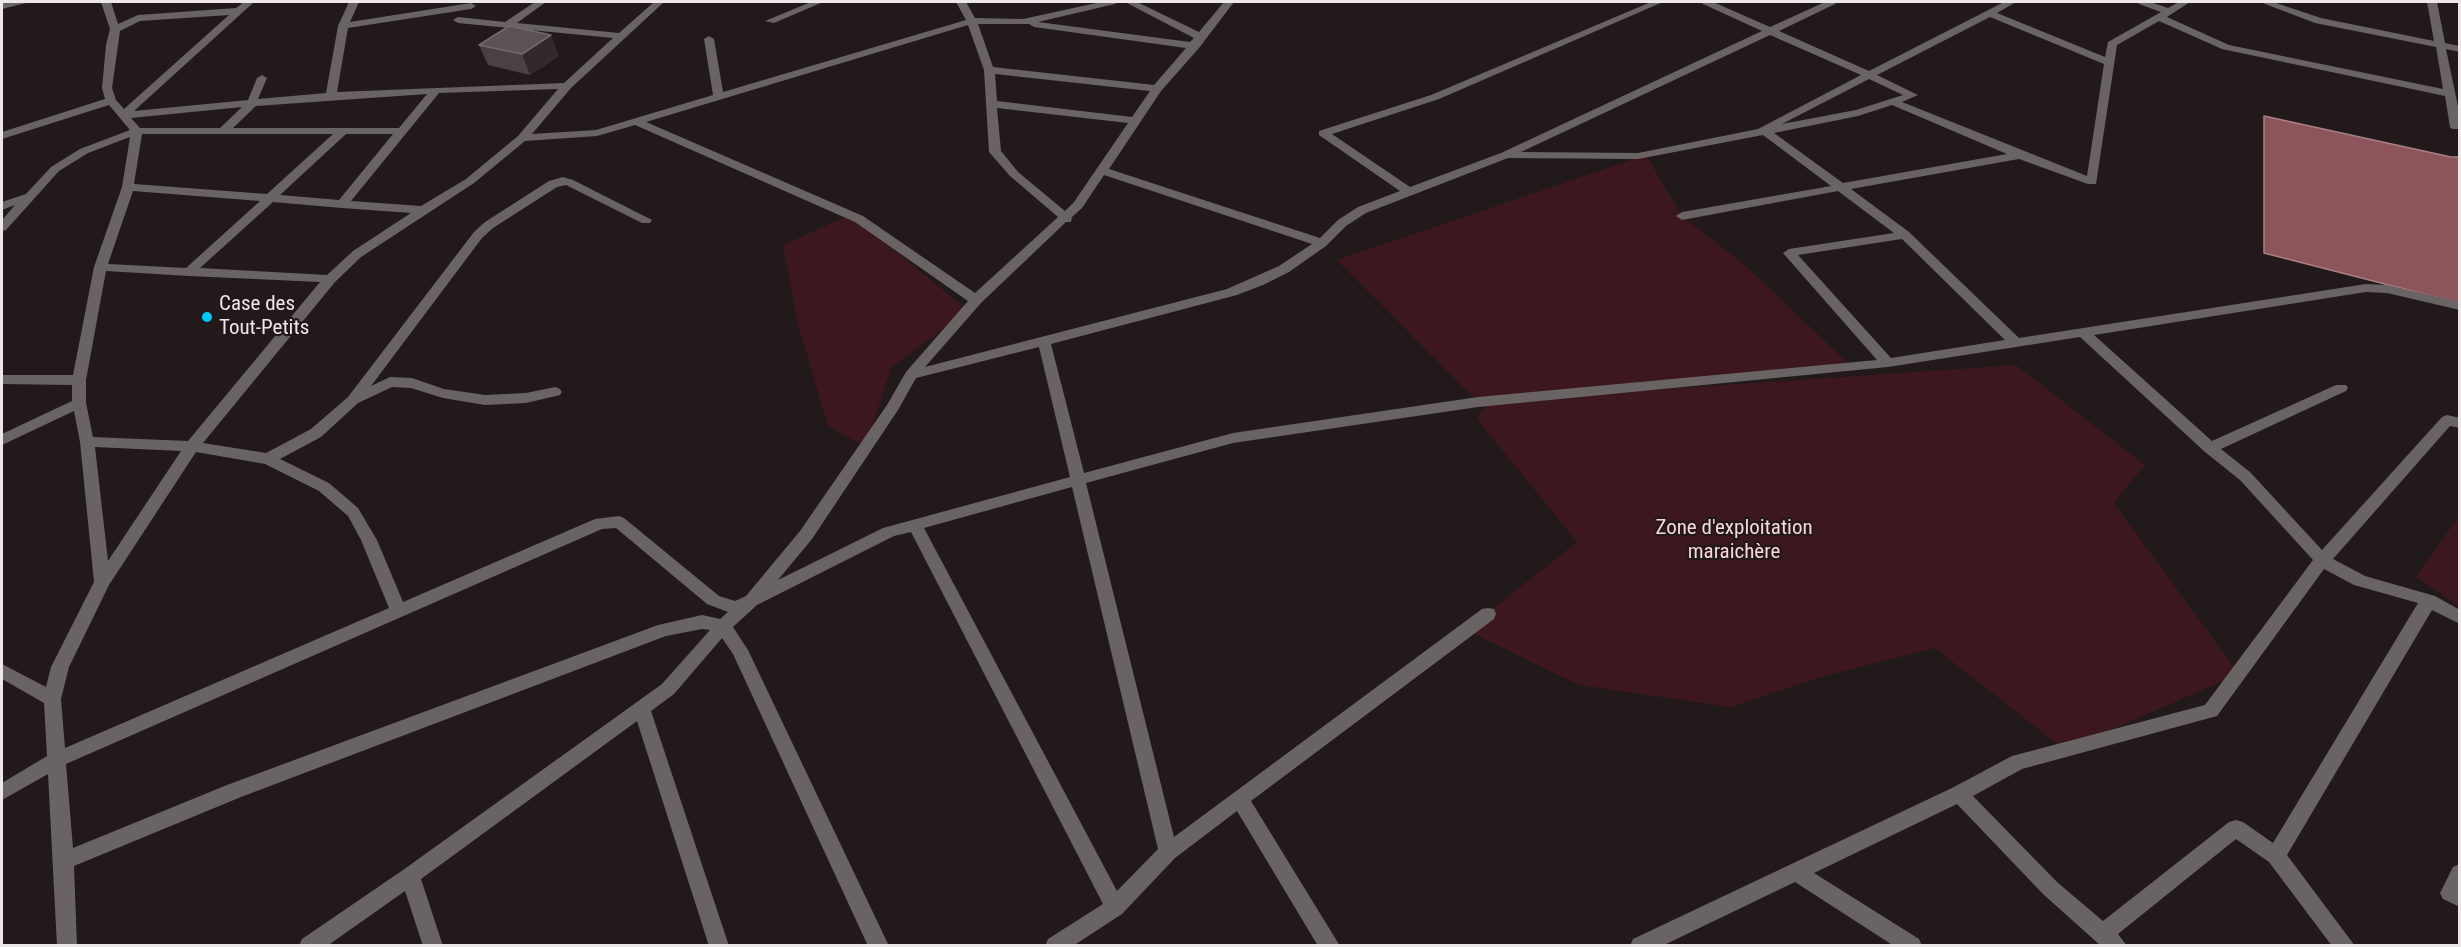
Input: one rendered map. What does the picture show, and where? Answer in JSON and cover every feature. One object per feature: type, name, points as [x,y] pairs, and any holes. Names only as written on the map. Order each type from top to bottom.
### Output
[{"type":"street","points":[[2,6],[25,2]]},
{"type":"street","points":[[106,2],[115,29],[111,45],[107,88],[111,101],[137,130]]},
{"type":"street","points":[[123,115],[249,2]]},
{"type":"street","points":[[331,96],[343,26],[354,2]]},
{"type":"street","points":[[507,25],[541,2]]},
{"type":"street","points":[[67,945],[64,861],[52,699],[60,667],[102,582],[192,446],[330,279],[357,254],[421,210],[470,181],[522,138],[567,86],[659,2]]},
{"type":"street","points":[[770,21],[818,2]]},
{"type":"street","points":[[961,2],[972,21],[989,70],[995,152],[1014,174],[1066,219]]},
{"type":"street","points":[[1023,22],[1112,2]]},
{"type":"street","points":[[1130,2],[1198,41]]},
{"type":"street","points":[[309,945],[411,876],[668,689],[723,626],[754,598],[806,535],[893,407],[911,375],[934,346],[976,300],[1066,219],[1157,89],[1229,2]]},
{"type":"street","points":[[1407,191],[1323,133],[1435,97],[1658,2]]},
{"type":"street","points":[[1505,154],[1638,156],[1858,113],[1913,95],[1706,2]]},
{"type":"street","points":[[911,375],[1232,292],[1284,268],[1322,243],[1352,216],[1407,191],[1505,154],[1832,2]]},
{"type":"street","points":[[1763,130],[2011,2]]},
{"type":"street","points":[[2142,2],[2226,47],[2450,94]]},
{"type":"street","points":[[1893,102],[2019,155],[2092,182],[2112,44],[2185,2]]},
{"type":"street","points":[[2265,2],[2319,21],[2460,49]]},
{"type":"street","points":[[2432,2],[2456,127]]},
{"type":"street","points":[[343,26],[473,4]]},
{"type":"street","points":[[473,4],[458,20],[620,36]]},
{"type":"street","points":[[115,29],[138,18],[239,10]]},
{"type":"street","points":[[1989,13],[2109,62]]},
{"type":"street","points":[[522,138],[597,133],[972,21],[1023,22],[1198,41]]},
{"type":"street","points":[[709,39],[719,97]]},
{"type":"street","points":[[989,70],[1157,89]]},
{"type":"street","points":[[223,131],[253,103],[262,78]]},
{"type":"street","points":[[123,115],[331,96],[567,86]]},
{"type":"street","points":[[342,204],[436,90]]},
{"type":"street","points":[[2,136],[111,101]]},
{"type":"street","points":[[991,104],[1136,121]]},
{"type":"street","points":[[637,122],[823,201],[859,219],[976,300]]},
{"type":"street","points":[[102,582],[79,380],[100,267],[128,188],[137,130]]},
{"type":"street","points":[[2,227],[55,169],[84,151],[137,130],[402,131]]},
{"type":"street","points":[[1763,130],[1838,188],[1905,235],[2016,344]]},
{"type":"street","points":[[189,272],[343,131]]},
{"type":"street","points":[[1682,216],[2019,155]]},
{"type":"street","points":[[1101,170],[1322,243]]},
{"type":"street","points":[[268,459],[316,433],[353,400],[478,235],[489,225],[553,184],[569,182],[646,220]]},
{"type":"street","points":[[128,188],[421,210]]},
{"type":"street","points":[[2,206],[30,196]]},
{"type":"street","points":[[1888,363],[1789,253],[1905,235]]},
{"type":"street","points":[[100,267],[330,279]]},
{"type":"street","points":[[2,792],[56,760],[600,523],[619,522],[713,600],[736,608],[889,532],[1233,438],[1466,404],[1888,363],[2366,288],[2387,289],[2460,306]]},
{"type":"street","points":[[2083,332],[2210,448],[2245,476],[2322,560],[2360,581],[2429,600],[2460,618]]},
{"type":"street","points":[[1044,341],[1168,852]]},
{"type":"street","points":[[2,379],[79,380]]},
{"type":"street","points":[[353,400],[390,382],[412,383],[443,393],[485,400],[526,398],[555,392]]},
{"type":"street","points":[[2210,448],[2341,388]]},
{"type":"street","points":[[2,440],[80,403]]},
{"type":"street","points":[[1641,945],[1959,794],[2018,762],[2211,711],[2322,560],[2447,420],[2460,423]]},
{"type":"street","points":[[87,442],[192,446],[268,459],[324,487],[353,512],[369,540],[399,611]]},
{"type":"street","points":[[915,525],[1115,907]]},
{"type":"street","points":[[2276,856],[2429,600]]},
{"type":"street","points":[[1055,945],[1115,907],[1168,852],[1488,615]]},
{"type":"street","points":[[64,861],[234,791],[664,630],[702,622],[723,626],[740,650],[879,945]]},
{"type":"street","points":[[2,671],[52,699]]},
{"type":"street","points":[[642,710],[719,945]]},
{"type":"street","points":[[1959,794],[2050,888],[2110,939],[2236,828],[2276,856],[2345,945]]},
{"type":"street","points":[[1239,798],[1330,945]]},
{"type":"street","points":[[1796,872],[1912,945]]},
{"type":"street","points":[[2460,873],[2450,893],[2460,898]]},
{"type":"street","points":[[411,876],[433,945]]},
{"type":"green space","name":"Zone d'exploitation maraichère","points":[[1646,155],[1682,216],[1745,265],[1851,366],[1521,399],[2016,365],[2145,465],[2114,503],[2239,674],[2065,750],[1935,648],[1817,678],[1730,707],[1579,685],[1466,630],[1577,542],[1477,419],[1488,402],[1478,402],[1337,260]]},
{"type":"green space","points":[[850,215],[968,310],[891,368],[866,447],[828,426],[798,324],[783,245]]},
{"type":"green space","points":[[2459,516],[2459,606],[2416,577]]},
{"type":"shaded area","points":[[2264,116],[2459,157],[2459,303],[2264,253]]},
{"type":"building","points":[[509,26],[551,35],[522,54],[479,45]]},
{"type":"place","name":"Case des Tout-Petits","points":[[207,317]]}]
